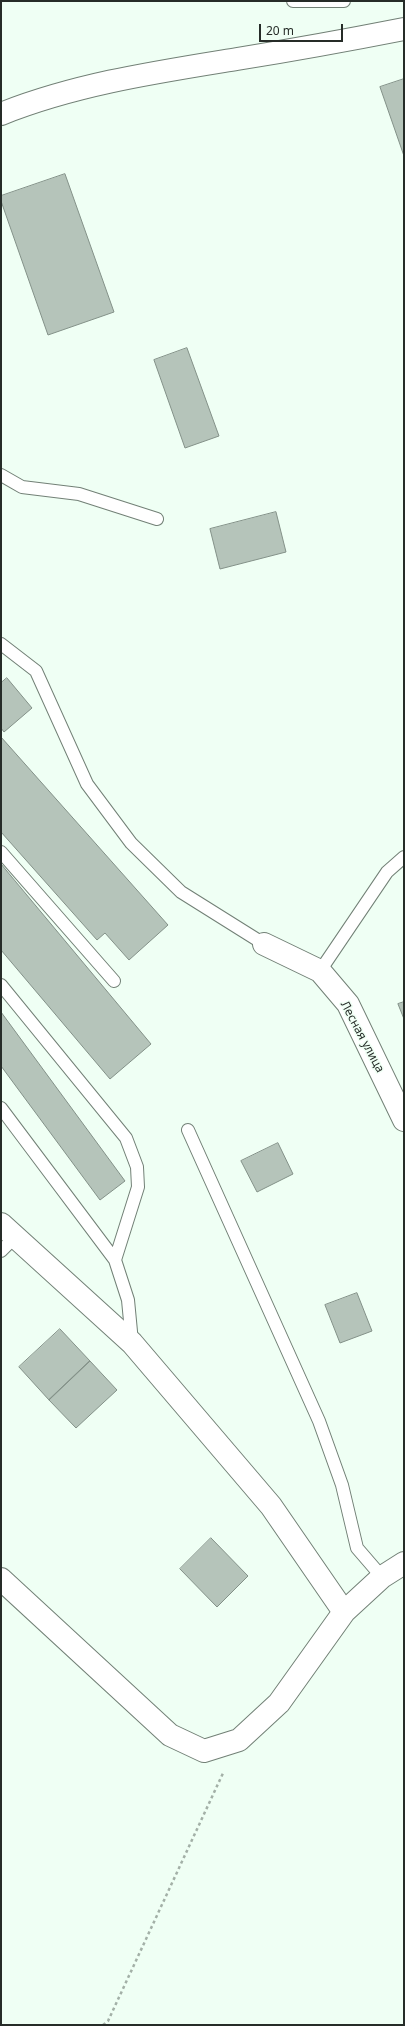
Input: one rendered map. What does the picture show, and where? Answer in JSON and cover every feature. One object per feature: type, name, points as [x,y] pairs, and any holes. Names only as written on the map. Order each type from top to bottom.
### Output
[{"type":"street","points":[[1,114],[29,103],[134,76],[315,47],[404,29]]},
{"type":"street","name":"Лесная улица","points":[[264,944],[320,971],[348,1004],[404,1120]]},
{"type":"street","points":[[6,1238],[132,1343],[271,1506],[344,1612]]},
{"type":"street","points":[[1,1579],[170,1735],[204,1751],[239,1740],[279,1703],[344,1612],[382,1577],[404,1563]]},
{"type":"lane","points":[[293,1],[344,1]]},
{"type":"lane","points":[[1,475],[22,487],[79,494],[157,519]]},
{"type":"lane","points":[[3,651],[36,671],[87,784],[131,843],[181,892],[264,944]]},
{"type":"lane","points":[[1,852],[114,981]]},
{"type":"lane","points":[[320,971],[387,872],[404,857]]},
{"type":"lane","points":[[1,985],[126,1138],[137,1166],[138,1187],[115,1260]]},
{"type":"lane","points":[[1,1108],[115,1260],[128,1300],[132,1343]]},
{"type":"lane","points":[[188,1130],[319,1420],[342,1485],[357,1548],[382,1577]]},
{"type":"path","points":[[103,2025],[108,2021],[239,1740]]},
{"type":"building","points":[[404,79],[404,156],[380,87]]},
{"type":"building","points":[[65,174],[114,312],[48,335],[1,201],[1,196]]},
{"type":"building","points":[[187,348],[219,436],[185,448],[154,360]]},
{"type":"building","points":[[276,512],[286,552],[220,569],[210,529]]},
{"type":"building","points":[[7,678],[32,708],[4,732],[1,728],[1,683]]},
{"type":"building","points":[[1,737],[168,925],[129,960],[105,933],[97,940],[1,832]]},
{"type":"building","points":[[1,864],[151,1044],[110,1079],[1,950]]},
{"type":"building","points":[[404,1002],[404,1019],[398,1004]]},
{"type":"building","points":[[1,1012],[125,1181],[100,1200],[1,1066]]},
{"type":"building","points":[[278,1143],[293,1174],[257,1192],[241,1161]]},
{"type":"building","points":[[357,1293],[372,1331],[340,1343],[325,1305]]},
{"type":"building","points":[[60,1329],[90,1361],[49,1400],[19,1367]]},
{"type":"building","points":[[90,1361],[117,1390],[76,1428],[49,1400]]},
{"type":"building","points":[[211,1538],[248,1576],[217,1607],[180,1569]]}]
